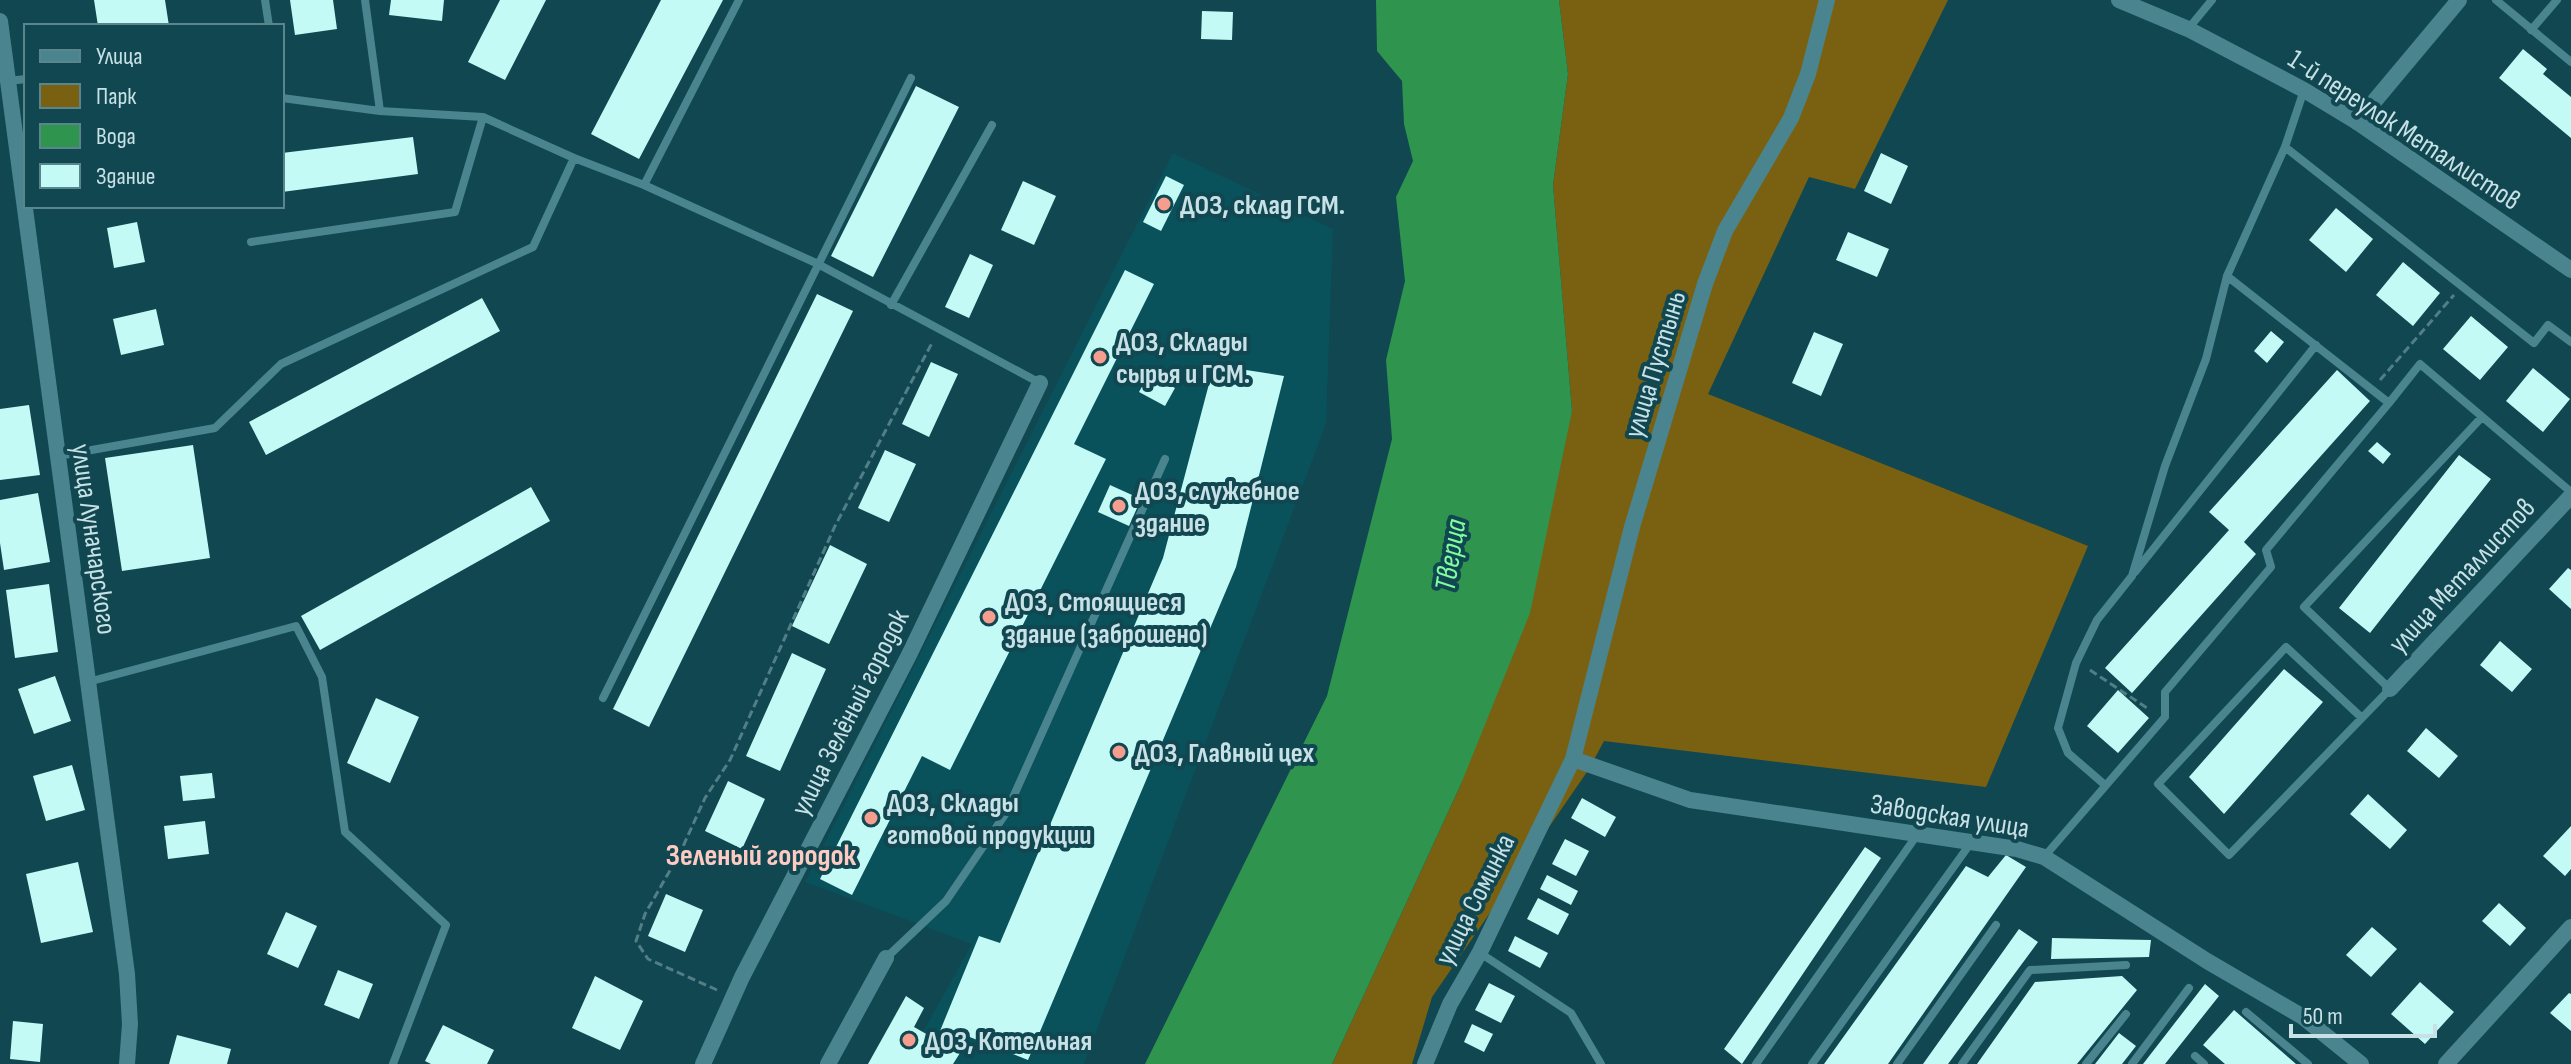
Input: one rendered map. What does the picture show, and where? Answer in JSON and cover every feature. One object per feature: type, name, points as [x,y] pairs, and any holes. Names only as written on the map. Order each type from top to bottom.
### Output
[{"type":"street","name":"улица Пустынь","points":[[1573,759],[1632,527],[1705,284],[1725,231],[1791,118],[1808,74],[1827,0]]},
{"type":"street","name":"1-й переулок Металлистов","points":[[2119,0],[2188,29],[2304,90],[2357,122],[2571,270]]},
{"type":"street","points":[[2357,122],[2459,0]]},
{"type":"street","name":"улица Луначарского","points":[[0,21],[24,201]]},
{"type":"street","name":"улица Луначарского","points":[[25,208],[127,974],[130,1016],[127,1064]]},
{"type":"street","name":"улица Зелёный городок","points":[[703,1064],[731,1001],[909,655],[1040,383]]},
{"type":"street","name":"улица Металлистов","points":[[2390,689],[2571,494]]},
{"type":"street","name":"Заводская улица","points":[[1573,759],[1690,800],[2017,849],[2044,857],[2207,961],[2303,1017],[2361,1064]]},
{"type":"street","name":"улица Соминка","points":[[1425,1064],[1450,1004],[1480,952],[1573,759]]},
{"type":"street","points":[[2446,1064],[2571,927]]},
{"type":"street","points":[[828,1064],[886,958]]},
{"type":"lane","points":[[265,0],[269,24]]},
{"type":"lane","points":[[365,0],[380,111]]},
{"type":"lane","points":[[644,185],[739,0]]},
{"type":"lane","points":[[2188,29],[2212,0]]},
{"type":"lane","points":[[2496,0],[2571,62]]},
{"type":"lane","points":[[2531,30],[2557,0]]},
{"type":"lane","points":[[603,698],[816,263],[911,78]]},
{"type":"lane","points":[[8,81],[24,79]]},
{"type":"lane","points":[[2132,576],[2165,466],[2206,359],[2227,276],[2285,147],[2304,90]]},
{"type":"lane","points":[[284,98],[380,111],[483,117],[816,263],[1040,383]]},
{"type":"lane","points":[[251,242],[455,212],[483,117]]},
{"type":"lane","points":[[891,305],[992,125]]},
{"type":"lane","points":[[2285,147],[2534,343],[2548,325],[2571,342]]},
{"type":"lane","points":[[58,456],[215,428],[281,364],[533,247],[574,158]]},
{"type":"lane","points":[[2227,276],[2389,403]]},
{"type":"lane","points":[[2105,785],[2068,753],[2058,728],[2076,663],[2097,620],[2316,345]]},
{"type":"lane","points":[[2044,857],[2165,717],[2165,692],[2271,567],[2266,550],[2420,364],[2571,494]]},
{"type":"lane","points":[[2362,718],[2286,647],[2158,784],[2229,855],[2362,718],[2390,689],[2304,607],[2482,417]]},
{"type":"lane","points":[[886,958],[946,901],[1006,813],[1165,459]]},
{"type":"lane","points":[[88,682],[296,626],[322,677],[345,832],[446,925],[393,1064]]},
{"type":"lane","points":[[1756,1064],[1917,835]]},
{"type":"lane","points":[[1812,1064],[1971,843]]},
{"type":"lane","points":[[1897,1064],[1996,925]]},
{"type":"lane","points":[[1480,952],[1571,1013],[1601,1064]]},
{"type":"lane","points":[[1962,1064],[2030,970],[2126,965]]},
{"type":"lane","points":[[2132,1064],[2189,988]]},
{"type":"lane","points":[[2246,1012],[2308,1064]]},
{"type":"lane","points":[[2086,1064],[2126,1014]]},
{"type":"lane","points":[[2195,1056],[2204,1064]]},
{"type":"path","points":[[2372,389],[2462,286]]},
{"type":"path","points":[[731,1001],[722,992],[648,959],[636,941],[645,914],[680,853],[705,798],[730,760],[835,526],[938,330]]},
{"type":"path","points":[[2076,663],[2111,682],[2148,710],[2165,717]]},
{"type":"shaded area","points":[[1173,153],[1333,229],[1326,424],[1084,1064],[905,1064],[972,944],[805,882]]},
{"type":"green space","points":[[1559,0],[1948,0],[1855,189],[1809,177],[1708,394],[2088,546],[1986,787],[1604,741],[1589,769],[1432,997],[1412,1064],[1332,1064],[1461,784],[1572,411],[1553,185],[1568,74]]},
{"type":"water","name":"Тверца","points":[[1376,0],[1559,0],[1568,74],[1553,185],[1572,411],[1530,613],[1461,784],[1332,1064],[1145,1064],[1327,696],[1392,439],[1386,360],[1405,281],[1396,197],[1413,161],[1404,124],[1402,81],[1377,51]]},
{"type":"building","points":[[94,0],[165,0],[169,24],[98,24]]},
{"type":"building","points":[[290,0],[333,0],[337,29],[295,35]]},
{"type":"building","points":[[391,0],[444,0],[442,21],[389,15]]},
{"type":"building","points":[[500,0],[546,0],[505,80],[468,62]]},
{"type":"building","points":[[661,0],[723,0],[639,159],[591,134]]},
{"type":"building","points":[[1202,11],[1233,12],[1232,40],[1201,39]]},
{"type":"building","points":[[2523,49],[2547,69],[2543,74],[2571,97],[2571,138],[2499,78]]},
{"type":"building","points":[[916,86],[959,107],[873,277],[831,256]]},
{"type":"building","points":[[413,137],[418,174],[284,192],[284,153]]},
{"type":"building","points":[[1881,153],[1908,166],[1891,204],[1864,191]]},
{"type":"building","name":"ДОЗ, склад ГСМ.","points":[[1166,176],[1184,185],[1161,231],[1143,222]]},
{"type":"building","points":[[1023,181],[1056,196],[1034,245],[1001,230]]},
{"type":"building","points":[[2336,208],[2373,239],[2346,272],[2309,240]]},
{"type":"building","points":[[137,222],[145,262],[114,268],[107,228]]},
{"type":"building","points":[[1848,232],[1889,249],[1877,277],[1836,260]]},
{"type":"building","points":[[970,254],[993,265],[969,318],[945,307]]},
{"type":"building","points":[[2403,262],[2440,293],[2413,326],[2376,295]]},
{"type":"building","points":[[1125,270],[1154,284],[1074,444],[1106,459],[950,770],[922,756],[852,895],[820,879]]},
{"type":"building","points":[[817,294],[853,311],[649,727],[613,709]]},
{"type":"building","points":[[482,298],[500,331],[266,455],[249,422]]},
{"type":"building","points":[[156,309],[164,345],[121,355],[113,319]]},
{"type":"building","points":[[2471,316],[2508,347],[2480,380],[2443,349]]},
{"type":"building","points":[[2271,331],[2284,342],[2267,363],[2254,351]]},
{"type":"building","points":[[1814,332],[1843,344],[1821,396],[1792,383]]},
{"type":"building","points":[[931,362],[958,374],[929,437],[902,424]]},
{"type":"building","name":"ДОЗ, Главный цех","points":[[1214,365],[1284,376],[1236,567],[1028,1060],[957,1032],[940,1031],[979,936],[1000,943],[1163,558]]},
{"type":"building","points":[[2533,368],[2570,399],[2543,432],[2506,401]]},
{"type":"building","points":[[2337,370],[2370,401],[2244,542],[2256,554],[2132,693],[2105,668],[2229,530],[2209,512]]},
{"type":"building","points":[[1149,374],[1175,388],[1165,406],[1139,392]]},
{"type":"building","points":[[29,405],[40,475],[0,480],[0,409]]},
{"type":"building","points":[[2377,442],[2391,454],[2383,464],[2368,451]]},
{"type":"building","points":[[193,445],[210,558],[122,571],[105,458]]},
{"type":"building","points":[[885,450],[916,464],[889,522],[858,508]]},
{"type":"building","points":[[2459,455],[2491,479],[2370,633],[2339,608]]},
{"type":"building","name":"ДОЗ, служебное здание","points":[[1110,485],[1141,499],[1129,526],[1098,512]]},
{"type":"building","points":[[531,487],[550,521],[320,650],[301,616]]},
{"type":"building","points":[[38,493],[50,562],[4,570],[0,543],[0,500]]},
{"type":"building","points":[[830,545],[867,564],[829,644],[792,626]]},
{"type":"building","points":[[2568,568],[2571,570],[2571,609],[2549,589]]},
{"type":"building","points":[[49,584],[58,652],[15,658],[6,590]]},
{"type":"building","points":[[2500,641],[2532,669],[2512,692],[2480,665]]},
{"type":"building","points":[[792,653],[826,669],[780,771],[746,756]]},
{"type":"building","points":[[2284,669],[2323,702],[2224,814],[2189,777]]},
{"type":"building","points":[[55,676],[71,721],[34,734],[18,689]]},
{"type":"building","points":[[2118,690],[2149,718],[2118,753],[2087,726]]},
{"type":"building","points":[[376,698],[419,717],[390,783],[347,763]]},
{"type":"building","points":[[2426,728],[2458,756],[2439,778],[2407,751]]},
{"type":"building","points":[[72,765],[85,810],[46,821],[33,776]]},
{"type":"building","points":[[212,773],[215,798],[183,801],[180,776]]},
{"type":"building","points":[[728,781],[765,799],[742,849],[705,831]]},
{"type":"building","points":[[2368,794],[2407,830],[2390,849],[2350,814]]},
{"type":"building","points":[[1582,798],[1616,817],[1605,837],[1571,818]]},
{"type":"building","points":[[205,821],[209,854],[168,859],[164,826]]},
{"type":"building","points":[[2571,826],[2571,869],[2565,876],[2543,856]]},
{"type":"building","points":[[1565,839],[1589,851],[1576,876],[1552,864]]},
{"type":"building","points":[[1865,847],[1881,858],[1742,1064],[1724,1049]]},
{"type":"building","points":[[2006,855],[2026,867],[1888,1064],[1824,1064],[1966,866],[1988,877]]},
{"type":"building","points":[[78,862],[93,932],[41,943],[26,874]]},
{"type":"building","points":[[1547,875],[1578,891],[1571,905],[1540,889]]},
{"type":"building","points":[[666,894],[703,910],[685,952],[648,936]]},
{"type":"building","points":[[1538,898],[1569,914],[1558,935],[1527,919]]},
{"type":"building","points":[[2499,903],[2526,928],[2510,946],[2482,921]]},
{"type":"building","points":[[286,912],[317,926],[298,968],[267,954]]},
{"type":"building","points":[[2372,927],[2397,949],[2371,977],[2346,955]]},
{"type":"building","points":[[2019,929],[2038,942],[1948,1064],[1923,1064]]},
{"type":"building","points":[[1515,936],[1548,953],[1540,968],[1508,951]]},
{"type":"building","points":[[2052,938],[2151,940],[2149,957],[2051,959]]},
{"type":"building","points":[[338,970],[373,984],[359,1019],[324,1005]]},
{"type":"building","points":[[595,976],[643,1001],[620,1050],[572,1028]]},
{"type":"building","points":[[2122,976],[2137,990],[2077,1064],[1977,1064],[2035,982]]},
{"type":"building","points":[[2420,982],[2454,1012],[2425,1044],[2391,1014]]},
{"type":"building","points":[[1489,983],[1515,996],[1501,1023],[1475,1010]]},
{"type":"building","points":[[2205,984],[2219,996],[2165,1064],[2143,1064]]},
{"type":"building","points":[[2571,994],[2571,1031],[2550,1013]]},
{"type":"building","name":"ДОЗ, Котельная","points":[[906,996],[924,1008],[914,1027],[960,1053],[953,1064],[868,1064]]},
{"type":"building","points":[[2234,1010],[2296,1064],[2225,1064],[2203,1045]]},
{"type":"building","points":[[13,1021],[43,1024],[40,1062],[10,1059]]},
{"type":"building","points":[[1472,1024],[1493,1034],[1484,1052],[1464,1042]]},
{"type":"building","points":[[443,1025],[494,1050],[487,1064],[431,1064],[425,1061]]},
{"type":"building","points":[[2119,1033],[2136,1046],[2122,1064],[2095,1064]]},
{"type":"building","points":[[177,1035],[231,1049],[227,1064],[169,1064]]},
{"type":"place","name":"ДОЗ, склад ГСМ.","points":[[1164,204]]},
{"type":"place","name":"ДОЗ, Склады сырья и ГСМ.","points":[[1100,357]]},
{"type":"place","name":"ДОЗ, служебное здание","points":[[1119,506]]},
{"type":"place","name":"ДОЗ, Стоящиеся здание (заброшено)","points":[[989,617]]},
{"type":"place","name":"ДОЗ, Главный цех","points":[[1119,752]]},
{"type":"place","name":"ДОЗ, Склады готовой продукции","points":[[871,818]]},
{"type":"place","name":"ДОЗ, Котельная","points":[[909,1040]]},
{"type":"district","name":"Зеленый городок","points":[[761,855]]}]
